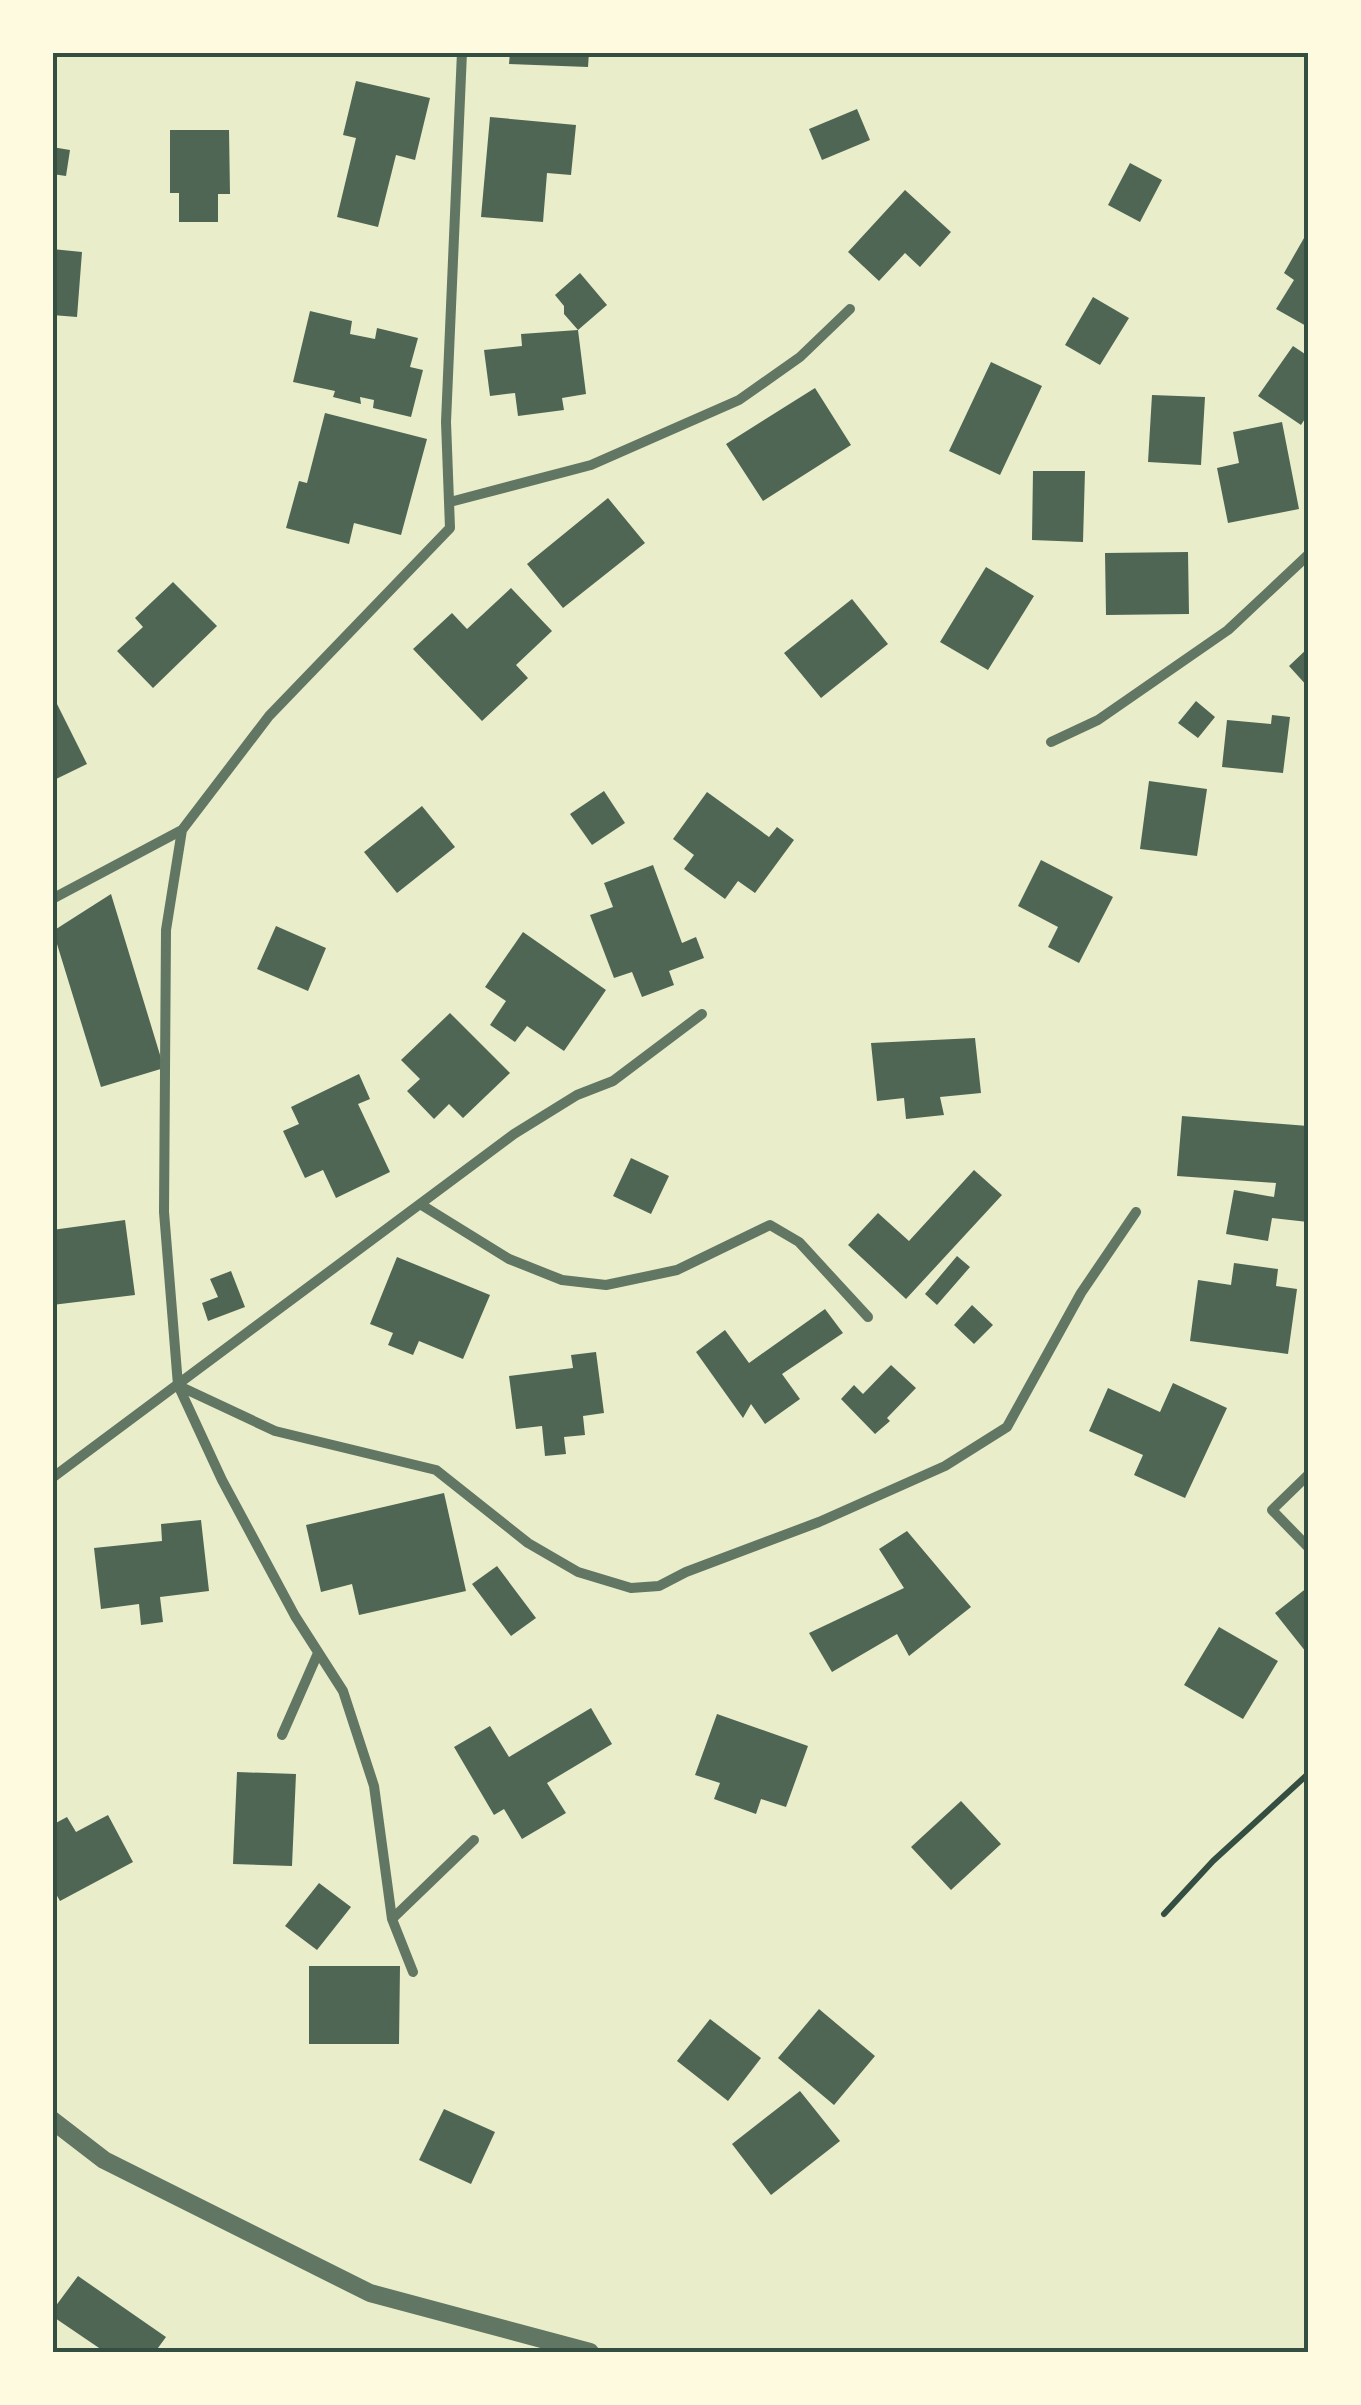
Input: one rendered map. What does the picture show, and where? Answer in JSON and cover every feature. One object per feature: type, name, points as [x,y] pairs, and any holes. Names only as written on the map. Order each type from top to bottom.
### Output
[{"type":"street","points":[[52,899],[182,830],[269,716],[450,528],[446,422],[462,52]]},
{"type":"street","points":[[450,502],[591,465],[738,400],[800,357],[850,309]]},
{"type":"street","points":[[1050,742],[1098,720],[1228,630],[1308,555]]},
{"type":"street","points":[[182,830],[166,930],[164,1212],[178,1385],[222,1480],[295,1616],[343,1691],[374,1786],[392,1919],[413,1972]]},
{"type":"street","points":[[52,1478],[514,1134],[577,1095],[613,1081],[702,1014]]},
{"type":"street","points":[[420,1204],[509,1259],[562,1280],[606,1285],[678,1270],[770,1225],[798,1242],[868,1316]]},
{"type":"street","points":[[178,1385],[275,1431],[436,1470],[528,1543],[578,1572],[631,1588],[659,1586],[945,1466],[1007,1427],[1081,1293],[1136,1212]]},
{"type":"street","points":[[1308,1475],[1272,1510],[1308,1547]]},
{"type":"street","points":[[282,1735],[318,1653]]},
{"type":"street","points":[[392,1919],[474,1840]]},
{"type":"street","points":[[52,2120],[104,2160],[370,2293],[590,2352]]},
{"type":"path","points":[[1164,1914],[1213,1861],[1308,1774]]},
{"type":"building","points":[[510,52],[589,52],[588,67],[509,64]]},
{"type":"building","points":[[356,81],[430,98],[415,160],[396,155],[378,227],[337,217],[356,138],[343,135]]},
{"type":"building","points":[[857,109],[870,140],[822,160],[809,129]]},
{"type":"building","points":[[490,117],[576,125],[571,175],[547,173],[543,222],[481,217]]},
{"type":"building","points":[[170,130],[229,130],[230,194],[218,194],[218,222],[179,222],[179,193],[170,193]]},
{"type":"building","points":[[52,147],[70,150],[66,176],[52,174]]},
{"type":"building","points":[[1130,163],[1162,180],[1140,222],[1108,205]]},
{"type":"building","points":[[905,190],[951,232],[920,267],[905,253],[879,281],[848,252]]},
{"type":"building","points":[[1304,238],[1308,241],[1308,327],[1276,309],[1294,280],[1284,273]]},
{"type":"building","points":[[52,249],[82,252],[77,317],[52,315]]},
{"type":"building","points":[[580,273],[607,305],[578,330],[555,295]]},
{"type":"building","points":[[1093,297],[1129,318],[1100,365],[1065,345]]},
{"type":"building","points":[[310,311],[352,321],[350,334],[375,339],[377,328],[418,338],[410,367],[423,370],[411,417],[373,408],[374,400],[360,397],[361,404],[333,397],[335,391],[293,382]]},
{"type":"building","points":[[578,330],[586,394],[562,398],[564,410],[518,416],[515,393],[490,396],[484,350],[522,346],[521,334]]},
{"type":"building","points":[[1293,346],[1308,356],[1308,414],[1301,425],[1258,396]]},
{"type":"building","points":[[991,362],[1042,386],[1000,475],[949,451]]},
{"type":"building","points":[[815,388],[851,445],[763,501],[726,444]]},
{"type":"building","points":[[1152,395],[1205,397],[1201,465],[1148,462]]},
{"type":"building","points":[[325,413],[427,439],[401,535],[354,523],[349,544],[286,528],[299,481],[307,483]]},
{"type":"building","points":[[1282,422],[1299,509],[1228,523],[1217,468],[1239,463],[1233,432]]},
{"type":"building","points":[[1033,471],[1085,471],[1083,542],[1032,540]]},
{"type":"building","points":[[608,498],[645,543],[563,608],[527,564]]},
{"type":"building","points":[[1188,552],[1189,614],[1106,615],[1105,553]]},
{"type":"building","points":[[986,567],[1034,596],[988,670],[940,642]]},
{"type":"building","points":[[173,582],[217,626],[153,688],[117,651],[143,627],[135,618]]},
{"type":"building","points":[[511,588],[552,631],[516,665],[528,678],[482,721],[413,649],[452,613],[467,629]]},
{"type":"building","points":[[852,599],[888,644],[821,698],[784,653]]},
{"type":"building","points":[[1308,648],[1308,687],[1289,666]]},
{"type":"building","points":[[1196,701],[1215,717],[1198,738],[1178,723]]},
{"type":"building","points":[[57,704],[87,764],[52,781],[52,706]]},
{"type":"building","points":[[1272,715],[1290,717],[1283,773],[1222,767],[1227,720],[1271,724]]},
{"type":"building","points":[[1149,781],[1207,789],[1197,856],[1140,849]]},
{"type":"building","points":[[604,791],[625,823],[592,845],[570,814]]},
{"type":"building","points":[[707,792],[769,837],[777,827],[794,840],[755,893],[738,881],[725,899],[684,869],[694,855],[673,839]]},
{"type":"building","points":[[422,806],[455,847],[397,893],[364,852]]},
{"type":"building","points":[[1041,860],[1113,897],[1079,963],[1048,947],[1058,927],[1018,906]]},
{"type":"building","points":[[653,865],[682,943],[696,937],[704,958],[669,971],[674,985],[642,997],[632,972],[614,978],[590,915],[613,907],[604,883]]},
{"type":"building","points":[[111,894],[164,1068],[101,1087],[53,931]]},
{"type":"building","points":[[276,926],[326,948],[308,991],[257,969]]},
{"type":"building","points":[[523,932],[606,990],[564,1051],[527,1026],[515,1042],[490,1025],[506,1001],[485,987]]},
{"type":"building","points":[[450,1013],[510,1073],[463,1118],[449,1104],[434,1119],[407,1091],[420,1079],[401,1060]]},
{"type":"building","points":[[975,1038],[981,1093],[940,1097],[944,1115],[906,1119],[904,1098],[877,1101],[871,1043]]},
{"type":"building","points":[[359,1074],[370,1099],[358,1104],[390,1172],[336,1198],[323,1170],[305,1178],[283,1131],[299,1124],[291,1107]]},
{"type":"building","points":[[1182,1116],[1308,1126],[1308,1222],[1272,1218],[1268,1241],[1226,1234],[1234,1190],[1274,1197],[1276,1183],[1177,1176]]},
{"type":"building","points":[[631,1158],[669,1176],[651,1214],[613,1196]]},
{"type":"building","points":[[974,1170],[1002,1195],[906,1299],[848,1245],[878,1213],[909,1241]]},
{"type":"building","points":[[125,1220],[135,1295],[52,1305],[52,1230]]},
{"type":"building","points":[[957,1256],[970,1267],[937,1305],[925,1294]]},
{"type":"building","points":[[397,1257],[490,1295],[463,1359],[419,1341],[413,1355],[388,1345],[393,1333],[370,1324]]},
{"type":"building","points":[[1234,1263],[1278,1269],[1276,1286],[1297,1289],[1288,1354],[1190,1341],[1198,1280],[1231,1285]]},
{"type":"building","points":[[231,1271],[245,1307],[208,1321],[202,1303],[218,1297],[210,1279]]},
{"type":"building","points":[[972,1305],[993,1325],[974,1344],[954,1325]]},
{"type":"building","points":[[825,1309],[843,1333],[782,1374],[800,1399],[765,1424],[751,1404],[743,1418],[696,1352],[725,1330],[749,1363]]},
{"type":"building","points":[[596,1352],[604,1413],[583,1416],[585,1435],[564,1437],[566,1454],[545,1456],[542,1426],[516,1429],[509,1376],[573,1368],[571,1355]]},
{"type":"building","points":[[891,1365],[916,1388],[875,1434],[841,1399],[854,1385],[863,1394]]},
{"type":"building","points":[[1173,1383],[1227,1408],[1185,1498],[1134,1475],[1143,1455],[1089,1431],[1108,1388],[1160,1412]]},
{"type":"building","points":[[444,1493],[466,1591],[359,1615],[352,1584],[321,1592],[306,1525]]},
{"type":"building","points":[[201,1520],[209,1591],[160,1597],[163,1622],[141,1625],[139,1604],[101,1609],[94,1548],[162,1541],[161,1524]]},
{"type":"building","points":[[907,1531],[971,1607],[909,1656],[897,1634],[832,1672],[809,1633],[904,1588],[879,1549]]},
{"type":"building","points":[[497,1566],[536,1618],[511,1636],[472,1584]]},
{"type":"building","points":[[1308,1587],[1308,1650],[1306,1652],[1275,1613]]},
{"type":"building","points":[[1219,1627],[1278,1661],[1243,1719],[1184,1685]]},
{"type":"building","points":[[591,1708],[612,1744],[547,1783],[566,1813],[522,1839],[504,1809],[494,1815],[454,1747],[490,1726],[509,1757]]},
{"type":"building","points":[[717,1714],[808,1746],[786,1807],[761,1799],[756,1814],[714,1799],[720,1783],[695,1775]]},
{"type":"building","points":[[237,1772],[296,1774],[292,1866],[233,1864]]},
{"type":"building","points":[[961,1801],[1001,1844],[951,1890],[911,1847]]},
{"type":"building","points":[[108,1815],[133,1862],[60,1901],[52,1887],[52,1825],[67,1817],[76,1832]]},
{"type":"building","points":[[319,1883],[351,1907],[317,1950],[285,1926]]},
{"type":"building","points":[[309,1966],[400,1966],[399,2044],[309,2044]]},
{"type":"building","points":[[819,2009],[875,2056],[834,2105],[778,2058]]},
{"type":"building","points":[[710,2019],[761,2058],[728,2101],[677,2061]]},
{"type":"building","points":[[800,2091],[840,2141],[771,2195],[732,2144]]},
{"type":"building","points":[[444,2109],[495,2132],[471,2184],[419,2160]]},
{"type":"building","points":[[78,2276],[166,2337],[155,2352],[105,2352],[52,2316]]}]
